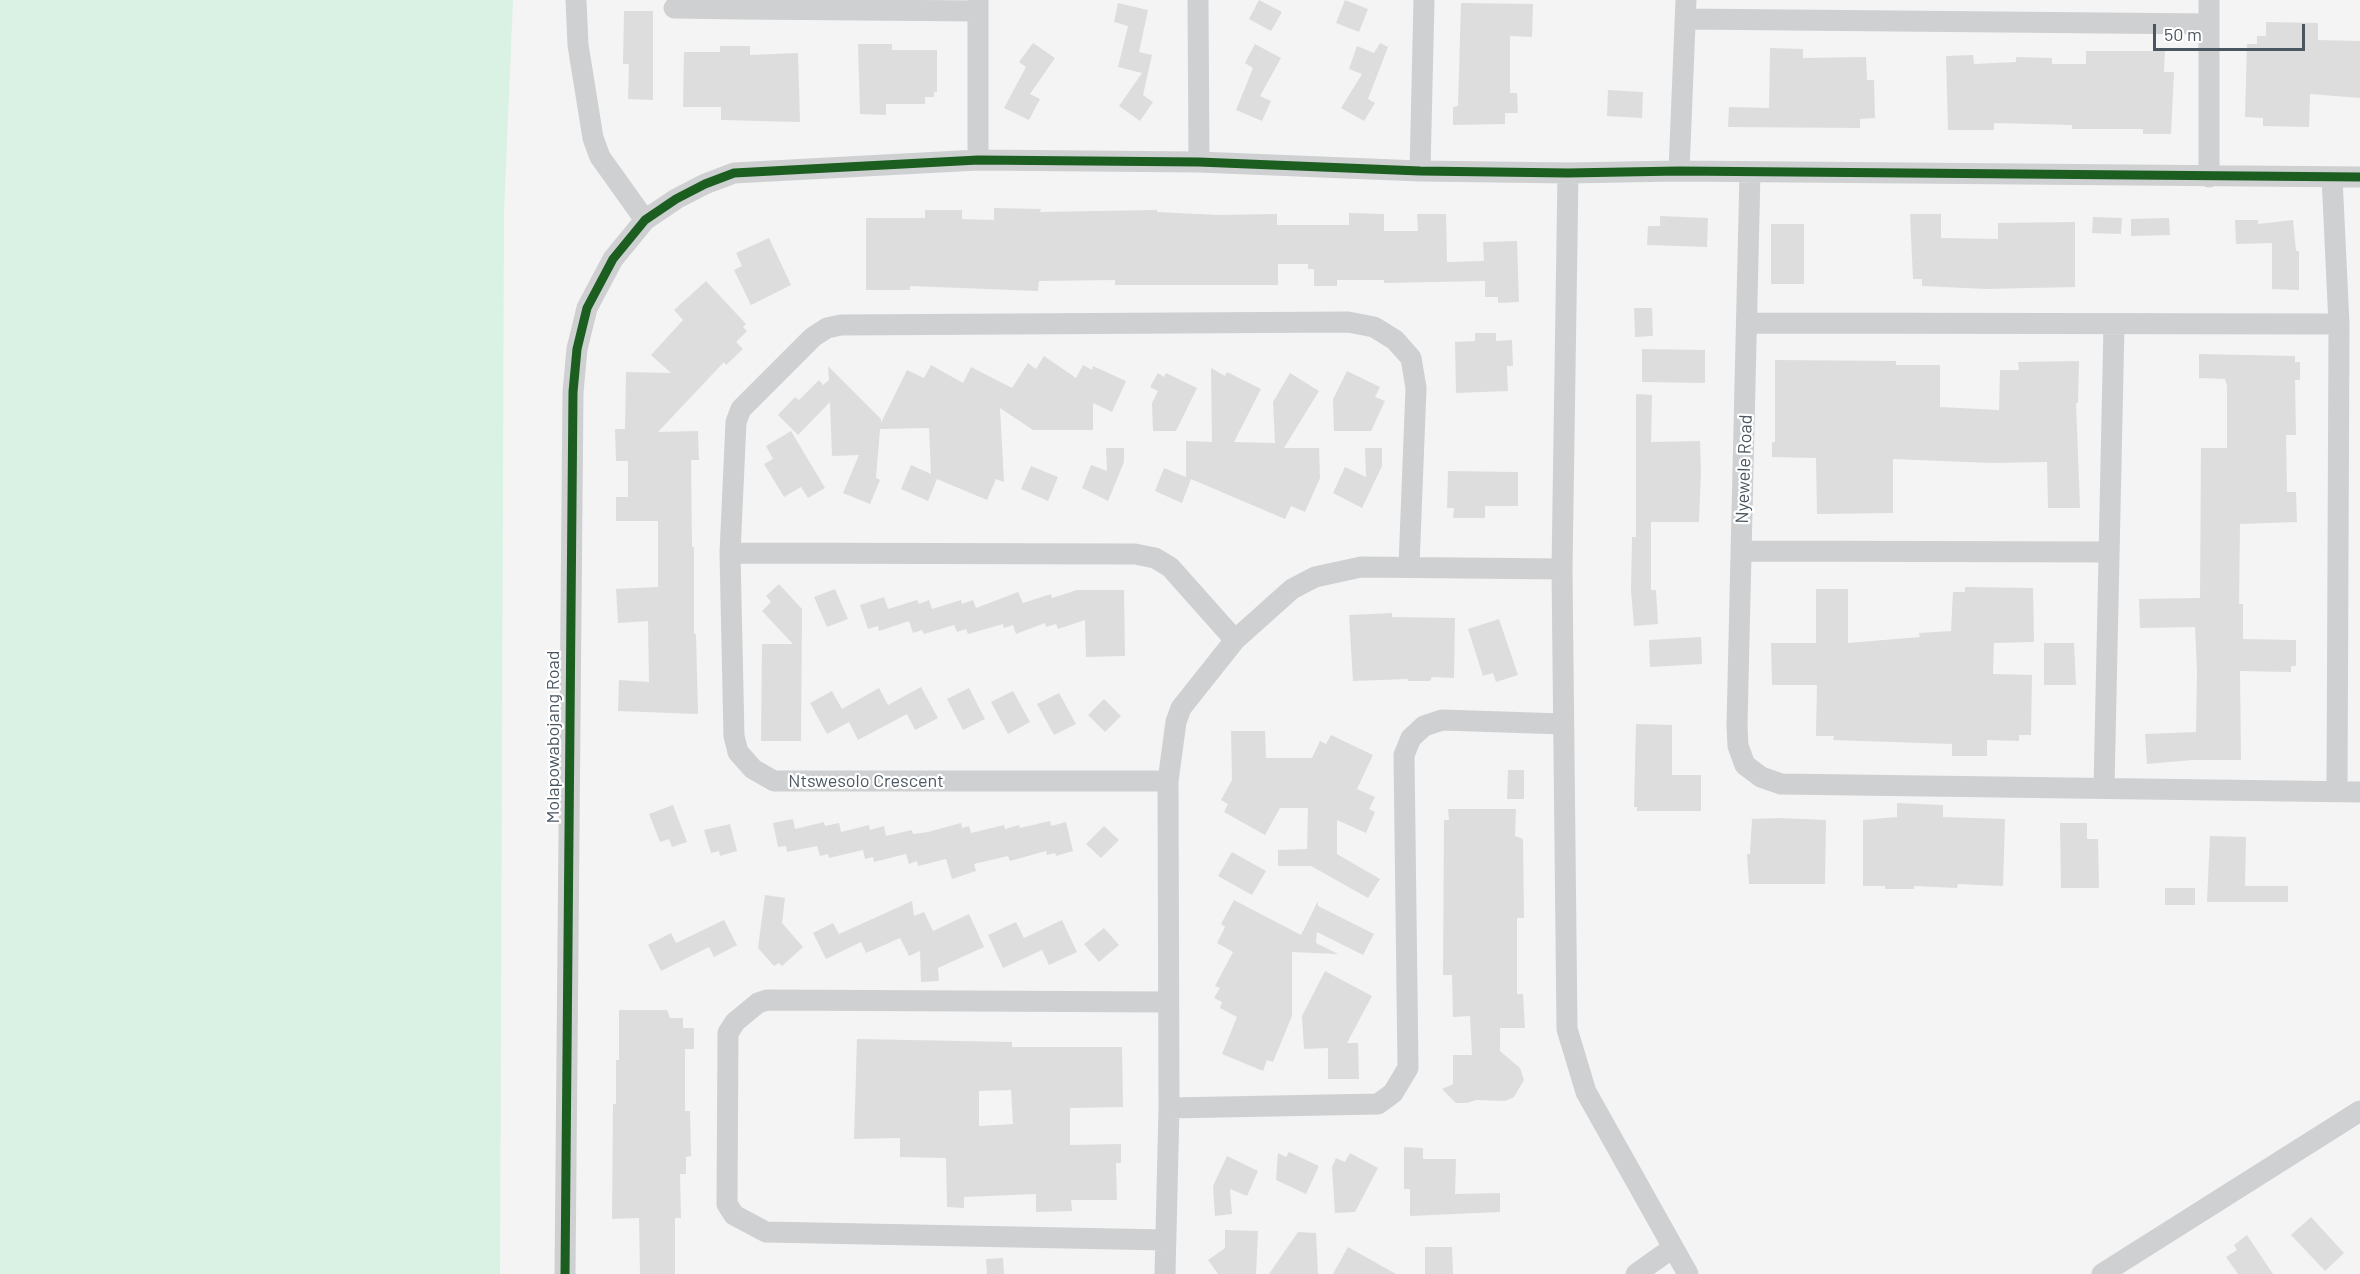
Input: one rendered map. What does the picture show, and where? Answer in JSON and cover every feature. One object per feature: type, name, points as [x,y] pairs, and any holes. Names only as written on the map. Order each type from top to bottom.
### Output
[{"type":"street","points":[[576,0],[578,45],[593,138],[600,157],[645,220]]},
{"type":"street","points":[[1198,0],[1199,162]]},
{"type":"street","points":[[1420,171],[1424,0]]},
{"type":"street","points":[[2209,0],[2209,177]]},
{"type":"street","points":[[674,8],[742,5],[978,6],[978,160]]},
{"type":"street","points":[[1679,171],[1686,10],[2209,24]]},
{"type":"street","name":"Molapowabojang Road","points":[[565,1274],[573,392],[577,349],[587,308],[613,259],[645,220],[705,184],[734,173],[978,160],[1199,162],[1420,171],[1569,174],[1679,171],[2360,177]]},
{"type":"street","name":"Nyewele Road","points":[[1750,172],[1737,725],[1738,746],[1745,765],[1761,777],[1780,784],[2104,788]]},
{"type":"street","points":[[1569,174],[1562,569],[1567,1029],[1586,1092],[1671,1249],[1688,1274]]},
{"type":"street","points":[[2332,177],[2339,324],[2337,790]]},
{"type":"street","name":"Ntswesolo Crescent","points":[[1168,781],[774,781],[753,770],[738,752],[734,736],[730,553],[733,438],[741,409],[813,337],[827,328],[841,325],[1347,322],[1374,327],[1395,340],[1411,358],[1416,388],[1409,566]]},
{"type":"street","points":[[1748,324],[2339,324]]},
{"type":"street","points":[[2114,325],[2104,788],[2360,792]]},
{"type":"street","points":[[1742,551],[2109,552]]},
{"type":"street","points":[[730,553],[1135,554],[1155,558],[1170,567],[1235,640]]},
{"type":"street","points":[[1165,1274],[1169,1108],[1168,781],[1176,722],[1181,708],[1235,640],[1292,589],[1315,577],[1361,567],[1562,569]]},
{"type":"street","points":[[1169,1108],[1378,1104],[1394,1093],[1408,1068],[1404,755],[1411,738],[1424,726],[1442,720],[1563,724]]},
{"type":"street","points":[[1166,1240],[766,1232],[734,1215],[727,1204],[727,1193],[728,1033],[735,1022],[758,1003],[767,1000],[1167,1002]]},
{"type":"street","points":[[2102,1274],[2360,1112]]},
{"type":"street","points":[[1636,1274],[1671,1249]]},
{"type":"green space","points":[[0,0],[513,0],[504,214],[500,1274],[0,1274]]},
{"type":"building","points":[[1259,0],[1282,12],[1271,31],[1249,19]]},
{"type":"building","points":[[1345,0],[1368,9],[1359,32],[1336,23]]},
{"type":"building","points":[[1118,3],[1148,10],[1139,52],[1152,55],[1143,95],[1153,102],[1140,121],[1119,106],[1142,73],[1118,67],[1128,26],[1114,22]]},
{"type":"building","points":[[1461,3],[1533,4],[1532,37],[1510,36],[1510,93],[1517,93],[1518,113],[1505,113],[1505,124],[1453,125],[1453,107],[1458,106]]},
{"type":"building","points":[[624,11],[653,11],[653,100],[628,99],[629,64],[623,64]]},
{"type":"building","points":[[2266,22],[2318,23],[2318,40],[2360,41],[2360,98],[2310,94],[2309,127],[2263,126],[2263,118],[2245,117],[2247,44],[2257,44],[2257,36],[2266,36]]},
{"type":"building","points":[[1033,43],[1055,58],[1030,94],[1040,99],[1029,120],[1004,108],[1026,67],[1019,62]]},
{"type":"building","points":[[1380,43],[1388,47],[1368,99],[1375,103],[1364,121],[1341,108],[1362,74],[1349,69],[1357,46],[1374,53]]},
{"type":"building","points":[[858,44],[892,44],[892,50],[937,50],[937,92],[934,92],[934,97],[925,97],[925,104],[886,104],[886,115],[860,114]]},
{"type":"building","points":[[1255,44],[1281,58],[1260,96],[1271,101],[1262,121],[1236,110],[1253,68],[1245,63]]},
{"type":"building","points":[[720,46],[750,46],[750,55],[798,53],[800,122],[721,120],[721,107],[683,107],[684,52],[720,52]]},
{"type":"building","points":[[1770,48],[1803,49],[1803,58],[1866,57],[1867,80],[1874,80],[1875,118],[1860,119],[1860,128],[1728,127],[1729,107],[1769,108]]},
{"type":"building","points":[[2086,51],[2165,51],[2164,72],[2174,72],[2171,134],[2143,134],[2143,129],[2072,129],[2072,125],[1994,123],[1994,130],[1948,130],[1946,56],[1973,55],[1974,64],[2016,62],[2016,57],[2052,58],[2052,64],[2086,64]]},
{"type":"building","points":[[1608,90],[1643,92],[1642,118],[1607,116]]},
{"type":"building","points":[[994,208],[1041,209],[1040,212],[1157,210],[1157,212],[1219,215],[1277,214],[1277,225],[1349,225],[1349,213],[1384,214],[1384,231],[1418,231],[1417,214],[1446,214],[1447,262],[1484,261],[1483,242],[1517,241],[1519,302],[1498,303],[1498,297],[1485,297],[1485,281],[1384,283],[1384,280],[1337,280],[1337,286],[1314,286],[1314,269],[1308,269],[1308,264],[1278,264],[1278,285],[1115,285],[1115,280],[1039,281],[1038,291],[910,286],[910,290],[866,290],[866,218],[925,218],[925,210],[962,210],[962,219],[994,220]]},
{"type":"building","points":[[1910,214],[1941,214],[1941,238],[1998,239],[1998,223],[2075,222],[2075,287],[1987,289],[1922,286],[1922,279],[1913,279]]},
{"type":"building","points":[[1660,216],[1708,218],[1707,247],[1647,245],[1648,226],[1660,226]]},
{"type":"building","points":[[2093,217],[2122,218],[2121,234],[2092,233]]},
{"type":"building","points":[[2169,218],[2170,235],[2131,236],[2131,219]]},
{"type":"building","points":[[2235,220],[2258,220],[2258,224],[2293,220],[2296,251],[2299,251],[2299,290],[2272,289],[2272,243],[2236,244]]},
{"type":"building","points":[[1771,224],[1804,224],[1804,284],[1771,284]]},
{"type":"building","points":[[769,238],[791,285],[751,305],[734,270],[742,266],[736,253]]},
{"type":"building","points":[[706,281],[746,324],[743,327],[747,331],[736,342],[743,349],[726,365],[724,362],[658,432],[698,431],[699,460],[691,460],[698,714],[618,711],[619,680],[649,682],[648,621],[618,623],[616,589],[658,587],[658,521],[616,521],[616,497],[628,497],[628,461],[616,461],[615,429],[625,429],[626,372],[671,373],[651,355],[683,320],[674,310]]},
{"type":"building","points":[[1634,308],[1652,308],[1653,336],[1635,337]]},
{"type":"building","points":[[1475,333],[1496,333],[1496,341],[1512,340],[1513,366],[1507,366],[1508,391],[1456,393],[1455,342],[1475,341]]},
{"type":"building","points":[[1642,349],[1705,350],[1705,383],[1642,382]]},
{"type":"building","points":[[2199,354],[2295,356],[2295,362],[2300,362],[2300,380],[2295,380],[2296,435],[2286,435],[2287,492],[2296,492],[2297,522],[2240,524],[2239,604],[2243,604],[2243,639],[2296,640],[2296,666],[2291,666],[2291,672],[2240,671],[2241,760],[2192,760],[2147,764],[2145,734],[2196,732],[2195,627],[2140,628],[2139,599],[2200,598],[2201,448],[2227,448],[2227,386],[2225,379],[2199,378]]},
{"type":"building","points":[[1044,356],[1076,378],[1083,365],[1092,370],[1093,366],[1126,381],[1112,412],[1093,403],[1093,430],[1033,430],[1000,408],[1004,482],[996,479],[987,500],[937,479],[928,501],[901,489],[911,465],[931,474],[929,428],[880,429],[876,478],[880,480],[870,504],[843,493],[859,455],[832,456],[830,402],[798,435],[778,415],[795,397],[799,400],[819,380],[823,385],[829,380],[828,366],[881,419],[881,423],[907,370],[924,378],[931,365],[963,383],[971,367],[1012,388],[1028,363],[1036,369]]},
{"type":"building","points":[[1775,360],[1896,361],[1896,365],[1940,365],[1940,407],[1999,410],[2000,370],[2019,370],[2018,362],[2079,361],[2078,403],[2076,403],[2080,508],[2048,508],[2047,462],[1992,463],[1893,459],[1893,513],[1817,514],[1816,458],[1772,457],[1772,442],[1775,442]]},
{"type":"building","points":[[1211,368],[1225,376],[1227,372],[1261,389],[1234,442],[1275,443],[1273,402],[1290,373],[1319,391],[1284,448],[1319,448],[1320,478],[1305,512],[1291,506],[1285,519],[1191,479],[1182,503],[1155,491],[1164,468],[1186,477],[1186,441],[1212,442]]},
{"type":"building","points":[[1347,371],[1380,387],[1375,397],[1385,401],[1371,431],[1334,431],[1333,399]]},
{"type":"building","points":[[1158,373],[1164,377],[1166,373],[1197,388],[1176,431],[1153,431],[1152,403],[1158,391],[1150,387]]},
{"type":"building","points":[[1636,394],[1652,395],[1651,442],[1700,441],[1701,471],[1699,522],[1651,522],[1651,590],[1656,590],[1658,624],[1634,626],[1631,591],[1632,537],[1636,537]]},
{"type":"building","points":[[791,431],[825,488],[808,498],[801,487],[784,497],[764,464],[773,459],[766,446]]},
{"type":"building","points":[[1106,448],[1124,448],[1124,462],[1108,501],[1082,488],[1091,465],[1107,471]]},
{"type":"building","points":[[1365,448],[1382,448],[1382,466],[1362,508],[1333,493],[1345,467],[1366,477]]},
{"type":"building","points":[[1031,466],[1058,477],[1048,501],[1021,489]]},
{"type":"building","points":[[1448,471],[1518,472],[1518,506],[1485,506],[1485,518],[1453,518],[1454,508],[1447,508]]},
{"type":"building","points":[[779,584],[802,609],[801,741],[761,741],[762,644],[793,644],[762,611],[771,602],[766,596]]},
{"type":"building","points":[[1965,587],[2033,588],[2034,642],[1994,643],[1993,674],[2032,675],[2031,735],[2019,735],[2019,741],[1987,740],[1987,756],[1952,756],[1952,744],[1833,740],[1834,736],[1816,736],[1817,685],[1772,685],[1771,643],[1816,643],[1816,589],[1848,589],[1848,643],[1920,637],[1919,633],[1951,631],[1953,592],[1965,592]]},
{"type":"building","points":[[835,589],[848,619],[827,627],[814,597]]},
{"type":"building","points":[[1077,590],[1124,590],[1125,656],[1086,657],[1085,620],[1058,629],[1056,624],[1046,627],[1045,623],[1016,634],[1013,625],[1004,628],[1003,624],[968,634],[966,629],[957,632],[954,625],[924,634],[922,630],[913,633],[909,621],[879,631],[878,626],[868,629],[860,605],[884,597],[888,609],[917,600],[919,604],[929,600],[932,609],[961,600],[962,604],[973,600],[976,608],[1018,592],[1023,603],[1051,594],[1052,598]]},
{"type":"building","points":[[1392,613],[1392,617],[1455,618],[1454,678],[1432,677],[1430,681],[1408,681],[1408,679],[1353,681],[1349,615]]},
{"type":"building","points":[[1499,619],[1518,675],[1496,682],[1493,673],[1483,676],[1468,629]]},
{"type":"building","points":[[1701,637],[1702,664],[1650,667],[1649,640]]},
{"type":"building","points":[[2044,643],[2074,643],[2076,685],[2044,685]]},
{"type":"building","points":[[921,687],[938,718],[915,730],[907,714],[858,740],[849,722],[827,734],[810,703],[832,691],[842,709],[879,688],[888,705]]},
{"type":"building","points":[[969,688],[985,719],[963,730],[947,699]]},
{"type":"building","points":[[1013,691],[1030,722],[1008,734],[991,702]]},
{"type":"building","points":[[1059,693],[1076,724],[1054,735],[1037,704]]},
{"type":"building","points":[[1104,699],[1121,716],[1105,732],[1088,715]]},
{"type":"building","points":[[1636,724],[1672,725],[1672,775],[1701,775],[1701,811],[1637,811],[1637,807],[1634,807]]},
{"type":"building","points":[[1231,731],[1265,731],[1266,758],[1312,758],[1320,741],[1326,744],[1331,735],[1373,755],[1357,789],[1375,797],[1369,809],[1375,812],[1366,833],[1337,820],[1337,854],[1380,879],[1368,898],[1311,866],[1278,866],[1278,850],[1307,849],[1308,808],[1280,808],[1265,835],[1224,812],[1228,804],[1221,800],[1232,780]]},
{"type":"building","points":[[1508,770],[1524,770],[1524,799],[1507,799]]},
{"type":"building","points":[[1897,803],[1943,805],[1943,817],[2005,819],[2003,886],[1958,884],[1957,888],[1914,886],[1914,889],[1885,889],[1885,886],[1863,886],[1863,820],[1897,817]]},
{"type":"building","points":[[673,805],[687,842],[672,847],[669,839],[660,842],[649,814]]},
{"type":"building","points":[[1448,809],[1516,809],[1515,836],[1523,839],[1524,918],[1517,918],[1517,994],[1523,994],[1525,1028],[1500,1028],[1500,1051],[1520,1068],[1524,1080],[1514,1097],[1505,1101],[1476,1100],[1456,1103],[1442,1089],[1453,1084],[1453,1055],[1472,1055],[1470,1016],[1453,1017],[1452,975],[1443,975],[1444,820],[1449,820]]},
{"type":"building","points":[[793,819],[795,829],[824,822],[825,826],[839,823],[841,832],[869,825],[870,830],[884,826],[886,836],[912,830],[913,834],[928,832],[961,823],[962,828],[969,826],[971,833],[1004,825],[1005,829],[1050,821],[1051,826],[1066,822],[1073,851],[1056,856],[1055,853],[1047,855],[1046,851],[1010,861],[1008,856],[974,864],[976,871],[952,879],[946,859],[918,866],[917,861],[909,864],[906,854],[874,862],[873,857],[865,859],[863,850],[829,858],[828,854],[820,856],[817,846],[787,852],[786,846],[778,847],[773,823]]},
{"type":"building","points":[[1752,819],[1826,820],[1825,884],[1749,884],[1747,854],[1750,854]]},
{"type":"building","points":[[2060,823],[2087,823],[2087,839],[2098,839],[2099,888],[2061,888]]},
{"type":"building","points":[[730,824],[737,851],[720,856],[719,851],[711,853],[704,830]]},
{"type":"building","points":[[1104,826],[1119,840],[1101,858],[1086,844]]},
{"type":"building","points":[[2210,836],[2246,837],[2245,886],[2288,886],[2288,902],[2207,902]]},
{"type":"building","points":[[1232,852],[1266,871],[1252,895],[1218,876]]},
{"type":"building","points":[[2165,888],[2195,888],[2195,905],[2165,905]]},
{"type":"building","points":[[765,895],[785,898],[782,923],[803,947],[782,966],[779,963],[774,966],[758,948]]},
{"type":"building","points":[[1234,900],[1301,935],[1318,901],[1318,906],[1374,934],[1363,955],[1317,932],[1316,943],[1338,954],[1292,952],[1292,1016],[1273,1062],[1267,1060],[1263,1071],[1222,1054],[1237,1017],[1220,1008],[1222,1002],[1214,998],[1220,988],[1215,986],[1233,952],[1217,943],[1225,927],[1221,924]]},
{"type":"building","points":[[912,901],[914,916],[924,912],[933,931],[969,914],[984,947],[938,968],[939,981],[921,982],[920,951],[909,956],[900,938],[866,953],[861,942],[826,959],[813,933],[833,923],[839,934]]},
{"type":"building","points":[[724,920],[737,945],[714,957],[709,947],[661,971],[648,945],[671,933],[676,943]]},
{"type":"building","points":[[1062,920],[1077,952],[1049,965],[1042,950],[1003,968],[988,935],[1016,922],[1024,938]]},
{"type":"building","points":[[1104,928],[1119,945],[1099,962],[1084,944]]},
{"type":"building","points":[[1325,971],[1372,996],[1347,1043],[1358,1043],[1359,1079],[1328,1079],[1328,1048],[1304,1049],[1302,1016]]},
{"type":"building","points":[[619,1010],[667,1010],[670,1018],[683,1018],[683,1028],[694,1028],[694,1049],[685,1049],[685,1111],[690,1111],[691,1156],[686,1157],[686,1174],[680,1174],[681,1218],[675,1218],[675,1274],[640,1274],[639,1218],[612,1219],[613,1104],[616,1104],[616,1060],[619,1060]]},
{"type":"building","points":[[857,1039],[1012,1042],[1012,1047],[1122,1047],[1123,1107],[1070,1108],[1070,1145],[1121,1144],[1121,1163],[1116,1163],[1117,1200],[1071,1200],[1072,1211],[1036,1212],[1036,1194],[964,1197],[964,1208],[947,1207],[946,1158],[900,1157],[900,1138],[854,1139]],"holes":[[[1011,1090],[1013,1124],[979,1126],[979,1091]]]},
{"type":"building","points":[[1404,1147],[1423,1148],[1423,1159],[1456,1159],[1455,1194],[1500,1193],[1500,1212],[1410,1216],[1410,1189],[1404,1189]]},
{"type":"building","points":[[1289,1152],[1319,1166],[1306,1194],[1276,1180],[1278,1153],[1286,1157]]},
{"type":"building","points":[[1350,1153],[1378,1168],[1355,1212],[1335,1213],[1332,1167],[1336,1158],[1345,1162]]},
{"type":"building","points":[[1227,1156],[1258,1171],[1247,1196],[1230,1189],[1232,1214],[1215,1216],[1213,1186]]},
{"type":"building","points":[[2311,1217],[2344,1253],[2325,1271],[2291,1235]]},
{"type":"building","points":[[1225,1230],[1258,1231],[1256,1274],[1218,1274],[1208,1260],[1225,1248]]},
{"type":"building","points":[[1298,1232],[1316,1233],[1318,1274],[1269,1274]]},
{"type":"building","points":[[2247,1235],[2273,1274],[2238,1274],[2226,1257],[2237,1250],[2234,1245]]},
{"type":"building","points":[[1348,1247],[1396,1274],[1333,1274]]},
{"type":"building","points":[[1425,1247],[1452,1247],[1453,1274],[1425,1274]]},
{"type":"building","points":[[1003,1258],[1004,1274],[987,1274],[986,1259]]},
{"type":"cycle path","points":[[565,1274],[573,392],[577,349],[587,308],[613,259],[645,220],[676,199],[705,184],[734,173],[978,160],[1199,162],[1420,171],[1568,173],[1679,171],[2360,177]]}]
